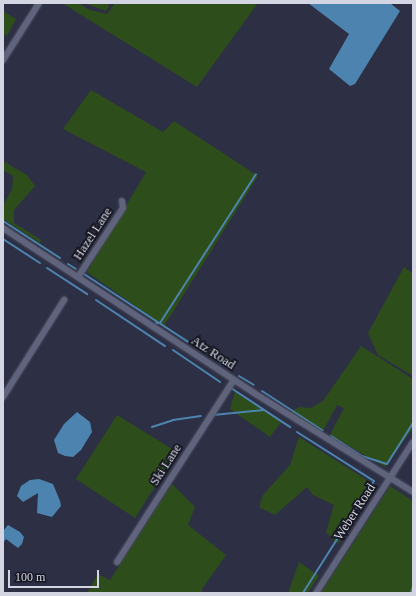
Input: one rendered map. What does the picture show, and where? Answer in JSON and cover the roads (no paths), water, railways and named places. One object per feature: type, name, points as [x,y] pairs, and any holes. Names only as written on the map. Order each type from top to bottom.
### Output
[{"type":"street","points":[[3,60],[39,3]]},
{"type":"street","name":"Hazel Lane","points":[[78,277],[123,208],[122,201]]},
{"type":"street","name":"Atz Road","points":[[3,228],[234,380],[413,492]]},
{"type":"street","points":[[3,397],[64,300]]},
{"type":"street","name":"Ski Lane","points":[[117,562],[234,380]]},
{"type":"street","name":"Weber Road","points":[[316,593],[413,442]]},
{"type":"water","points":[[308,3],[390,3],[400,11],[355,84],[350,86],[329,69],[349,34]]},
{"type":"water","points":[[77,412],[90,422],[92,432],[81,450],[73,457],[65,456],[58,453],[54,440],[64,424]]},
{"type":"water","points":[[39,479],[53,484],[60,501],[61,506],[52,517],[37,513],[38,493],[23,502],[17,496],[21,486],[30,480]]},
{"type":"water","points":[[8,525],[20,532],[24,537],[22,544],[18,548],[6,539],[3,543],[3,531]]},
{"type":"waterway","points":[[156,323],[160,323],[256,174]]},
{"type":"waterway","points":[[3,221],[60,258]]},
{"type":"waterway","points":[[3,239],[40,263]]},
{"type":"waterway","points":[[68,264],[76,269]]},
{"type":"waterway","points":[[47,268],[87,294]]},
{"type":"waterway","points":[[84,274],[231,370]]},
{"type":"waterway","points":[[96,300],[165,346]]},
{"type":"waterway","points":[[173,350],[220,382]]},
{"type":"waterway","points":[[239,376],[254,385]]},
{"type":"waterway","points":[[231,388],[290,427]]},
{"type":"waterway","points":[[262,391],[322,430]]},
{"type":"waterway","points":[[213,415],[264,410]]},
{"type":"waterway","points":[[152,427],[173,420],[201,416]]},
{"type":"waterway","points":[[331,436],[362,456],[387,464],[413,423]]},
{"type":"waterway","points":[[297,432],[374,481],[303,593]]},
{"type":"waterway","points":[[411,593],[413,586]]}]
